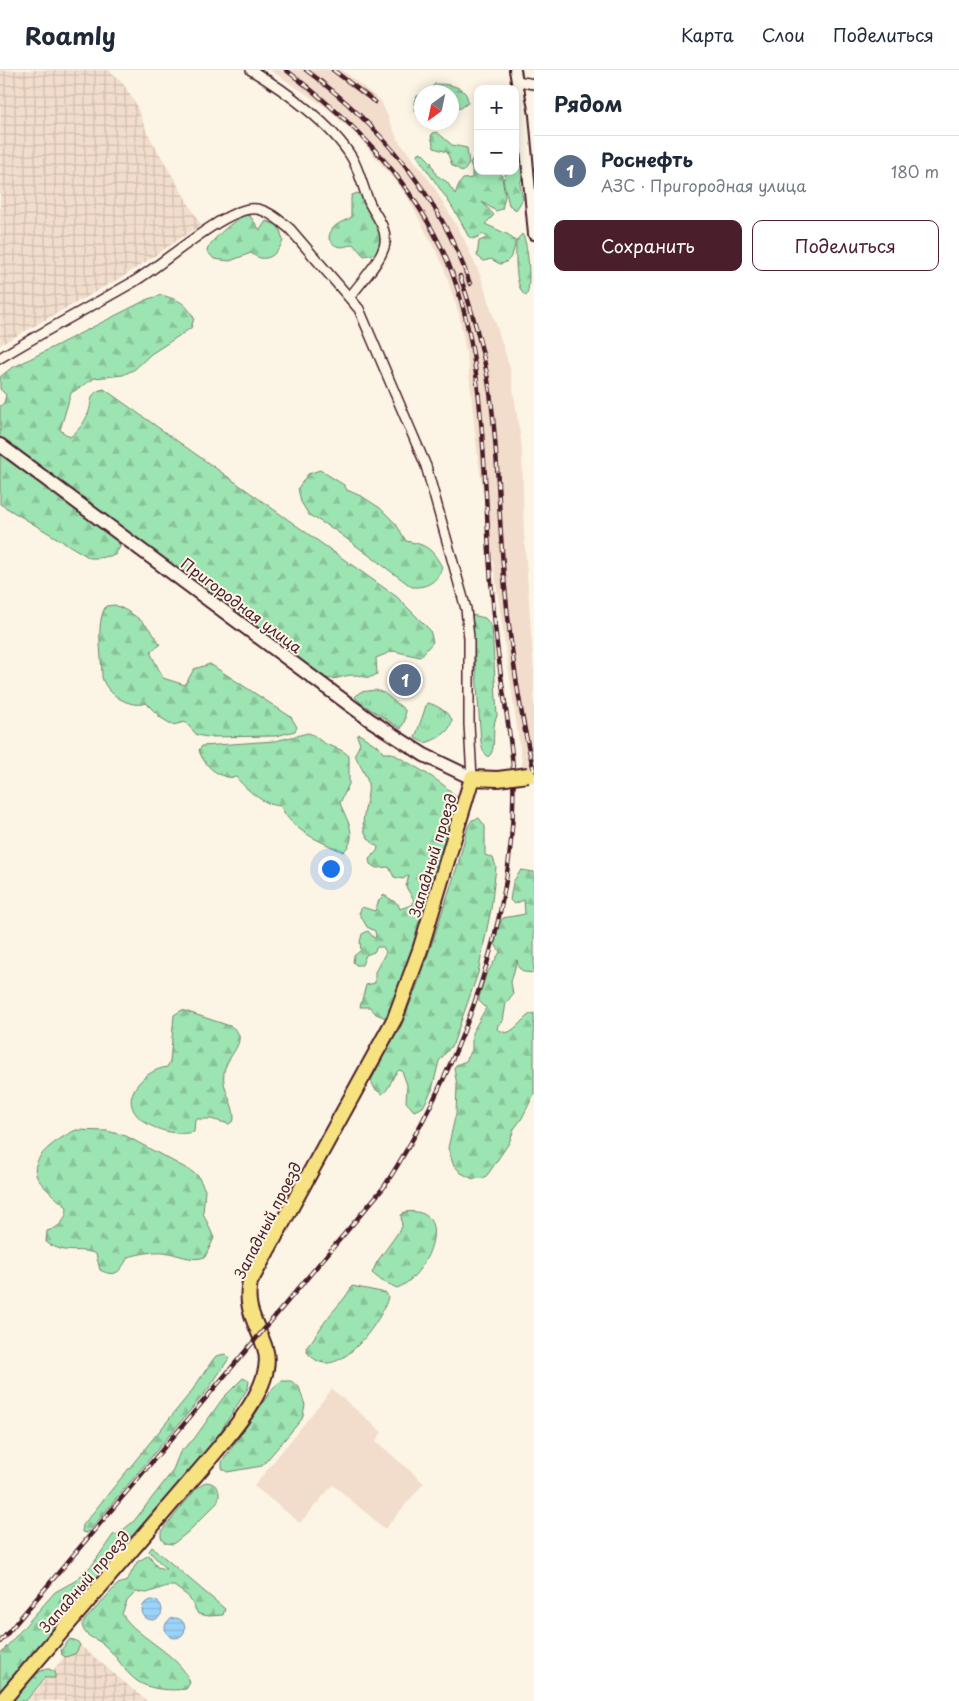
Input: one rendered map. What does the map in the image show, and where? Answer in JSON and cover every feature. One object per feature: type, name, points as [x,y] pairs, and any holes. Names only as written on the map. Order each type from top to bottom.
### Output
[{"type":"main road","name":"Пригородная улица","points":[[0,445],[370,720],[424,755],[472,778]]},
{"type":"main road","points":[[472,778],[498,779],[531,775]]},
{"type":"main road","name":"Западный проезд","points":[[2,1701],[227,1437],[264,1378],[267,1356],[248,1306],[250,1282],[394,1018],[420,950],[472,778]]},
{"type":"street","points":[[251,70],[295,101],[345,148],[353,159],[361,184],[385,231],[385,243],[381,254],[350,297]]},
{"type":"street","points":[[515,70],[524,124],[534,234]]},
{"type":"street","points":[[518,81],[534,84]]},
{"type":"street","points":[[0,358],[50,327],[136,280],[233,214],[252,209],[276,218],[290,229],[350,297],[365,320],[390,385],[426,466],[462,590],[470,638],[469,724],[472,778]]},
{"type":"shaded area","points":[[0,70],[109,70],[122,82],[136,104],[147,132],[201,225],[124,276],[0,345]]},
{"type":"shaded area","points":[[270,70],[342,70],[381,101],[398,140],[431,182],[463,237],[481,277],[510,368],[522,448],[524,531],[534,673],[534,782],[525,783],[477,451],[468,364],[459,315],[443,265],[407,196],[362,141],[327,108]]},
{"type":"shaded area","points":[[332,1389],[382,1432],[376,1441],[424,1483],[385,1529],[333,1485],[300,1523],[254,1486]]},
{"type":"shaded area","points":[[76,1642],[147,1701],[28,1701]]},
{"type":"green space","points":[[459,88],[465,93],[468,103],[459,108]]},
{"type":"green space","points":[[519,128],[524,171],[520,184],[523,199],[516,210],[509,205],[503,180],[505,175],[519,175]]},
{"type":"green space","points":[[437,132],[452,145],[467,148],[469,164],[463,172],[452,165],[447,152],[434,148],[431,136]]},
{"type":"green space","points":[[421,152],[431,162],[436,175],[447,182],[455,194],[463,179],[472,178],[470,163],[474,156],[474,175],[502,175],[505,196],[502,209],[496,211],[482,202],[494,215],[485,224],[509,235],[515,241],[510,259],[500,264],[491,259],[484,261],[477,256],[479,241],[487,238],[484,234],[473,239],[468,236],[451,205],[417,154]]},
{"type":"green space","points":[[358,193],[373,214],[382,240],[378,253],[364,256],[353,244],[340,247],[334,245],[329,239],[333,228],[351,218],[351,198],[352,195]]},
{"type":"green space","points":[[246,215],[250,216],[260,230],[266,221],[279,226],[283,241],[277,250],[270,257],[266,258],[256,257],[251,253],[230,261],[214,259],[207,251],[209,247],[230,225]]},
{"type":"green space","points":[[522,234],[526,245],[528,264],[529,284],[526,296],[519,286],[516,270],[516,241]]},
{"type":"green space","points":[[162,295],[177,300],[187,308],[194,318],[191,328],[151,354],[135,369],[123,375],[95,378],[71,393],[60,430],[70,437],[76,432],[88,414],[93,395],[95,392],[104,389],[397,597],[430,630],[433,642],[420,657],[393,651],[376,658],[377,674],[374,676],[350,675],[335,679],[322,677],[0,439],[0,406],[4,403],[6,395],[0,389],[0,377],[10,369],[148,299]]},
{"type":"green space","points":[[0,454],[118,540],[120,547],[115,555],[90,558],[0,504]]},
{"type":"green space","points":[[320,470],[344,485],[347,490],[363,497],[380,508],[396,524],[406,541],[419,544],[431,551],[442,567],[438,577],[427,585],[412,587],[332,528],[309,515],[301,502],[298,488],[308,474]]},
{"type":"green space","points":[[115,605],[141,621],[156,638],[160,645],[151,651],[151,654],[163,678],[185,685],[194,669],[210,664],[291,717],[297,727],[295,731],[276,736],[207,737],[197,735],[185,722],[173,725],[161,718],[146,703],[133,704],[120,699],[104,683],[100,640],[101,621],[106,606]]},
{"type":"green space","points":[[472,615],[485,618],[492,627],[497,716],[494,726],[493,750],[488,757],[483,751],[481,742]]},
{"type":"green space","points":[[376,690],[384,693],[405,710],[405,720],[401,729],[355,697],[360,692]]},
{"type":"green space","points":[[427,703],[442,709],[452,720],[446,732],[438,738],[425,743],[415,738]]},
{"type":"green space","points":[[308,733],[349,756],[349,784],[340,803],[350,828],[351,841],[343,852],[299,829],[286,815],[281,806],[262,800],[250,792],[236,777],[218,774],[204,761],[199,750],[202,746],[275,741]]},
{"type":"green space","points":[[359,734],[379,747],[383,753],[392,753],[438,781],[454,794],[457,800],[440,863],[421,919],[422,932],[390,1016],[386,1018],[376,1014],[370,1007],[360,1007],[366,985],[375,983],[375,972],[386,952],[383,947],[377,947],[374,952],[366,955],[362,965],[356,965],[353,962],[354,956],[361,950],[362,934],[368,931],[374,938],[376,937],[375,931],[367,927],[359,913],[362,907],[375,911],[379,900],[384,895],[398,904],[400,909],[411,905],[414,900],[406,887],[409,875],[403,879],[394,877],[389,867],[376,868],[370,864],[369,859],[377,851],[378,847],[365,833],[363,825],[368,783],[355,754],[360,744],[357,736]]},
{"type":"green space","points":[[479,818],[485,826],[485,855],[493,858],[496,867],[491,909],[478,973],[453,1044],[439,1061],[432,1090],[423,1107],[414,1111],[406,1102],[407,1085],[402,1071],[399,1070],[396,1073],[382,1094],[375,1089],[371,1081],[390,1042],[400,1029],[422,973],[458,864],[468,827],[472,820]]},
{"type":"green space","points":[[521,870],[534,872],[534,973],[524,972],[518,967],[517,960],[511,982],[513,994],[506,1003],[503,1021],[498,1025],[497,1029],[506,1033],[527,1016],[534,1013],[534,1094],[514,1129],[509,1143],[488,1174],[484,1178],[473,1179],[461,1173],[453,1164],[448,1148],[456,1113],[457,1085],[454,1068],[456,1065],[466,1061],[472,1050],[472,1033],[486,1008],[479,1001],[479,997],[486,975],[500,952],[495,944],[499,924],[503,918],[525,914],[524,900],[514,904],[510,900],[513,882]]},
{"type":"green space","points":[[182,1010],[230,1026],[239,1036],[239,1042],[224,1072],[224,1085],[234,1114],[234,1120],[229,1124],[211,1119],[195,1119],[194,1132],[170,1132],[146,1123],[137,1116],[132,1106],[132,1096],[144,1077],[167,1067],[170,1062],[174,1015]]},
{"type":"green space","points":[[76,1130],[107,1131],[126,1136],[198,1176],[205,1190],[203,1213],[214,1238],[205,1257],[195,1259],[164,1252],[146,1253],[128,1257],[120,1270],[110,1273],[100,1270],[96,1254],[61,1249],[46,1242],[47,1231],[62,1223],[66,1216],[67,1207],[38,1179],[35,1171],[36,1163],[46,1149]]},
{"type":"green space","points":[[404,1212],[420,1213],[430,1220],[433,1230],[432,1244],[427,1258],[418,1271],[408,1282],[397,1288],[382,1281],[372,1273],[377,1262],[402,1227],[401,1215]]},
{"type":"green space","points":[[352,1286],[386,1293],[388,1297],[385,1307],[370,1331],[349,1353],[338,1360],[326,1363],[316,1360],[309,1355],[306,1348],[345,1298]]},
{"type":"green space","points":[[225,1354],[229,1358],[209,1388],[90,1530],[87,1533],[82,1532],[83,1525],[191,1392],[216,1356]]},
{"type":"green space","points":[[243,1378],[249,1381],[248,1388],[207,1453],[0,1694],[0,1654],[55,1592],[75,1581],[93,1564],[113,1535],[118,1534],[134,1521],[172,1472],[180,1452],[194,1439],[223,1398]]},
{"type":"green space","points":[[281,1381],[291,1381],[299,1387],[305,1405],[302,1419],[262,1466],[227,1472],[222,1468],[222,1462],[273,1388]]},
{"type":"green space","points":[[206,1482],[213,1484],[218,1489],[217,1503],[173,1544],[165,1543],[161,1537],[161,1532],[196,1489]]},
{"type":"green space","points":[[152,1547],[225,1609],[223,1615],[209,1616],[198,1614],[188,1596],[174,1586],[167,1586],[147,1593],[136,1592],[127,1601],[122,1614],[129,1623],[178,1664],[190,1683],[186,1689],[161,1689],[137,1681],[108,1648],[85,1632],[82,1625],[118,1584],[127,1581],[137,1562],[149,1555],[157,1567],[166,1569],[149,1551]]},
{"type":"green space","points":[[70,1639],[77,1641],[80,1645],[76,1653],[66,1657],[62,1655],[61,1650]]},
{"type":"green space","points":[[49,1669],[55,1672],[55,1678],[45,1678],[26,1701],[11,1701],[34,1676],[39,1672]]},
{"type":"water","points":[[152,1600],[159,1603],[162,1610],[159,1617],[152,1620],[145,1617],[142,1610],[145,1603]]},
{"type":"water","points":[[175,1618],[182,1621],[185,1628],[182,1635],[175,1638],[168,1635],[165,1628],[168,1621]]},
{"type":"railway","points":[[0,1642],[384,1187],[412,1141],[460,1040],[480,987],[495,933],[506,879],[512,824],[513,769],[491,582],[480,410],[475,366],[467,324],[456,284],[441,247],[411,195],[374,149],[354,128],[286,70]]},
{"type":"railway","points":[[306,70],[358,114],[382,139],[425,192],[458,252],[470,284]]},
{"type":"railway","points":[[333,70],[375,102]]},
{"type":"railway","points":[[460,276],[480,341],[490,391],[510,634],[520,703],[534,771]]},
{"type":"place","name":"Роснефть","points":[[405,680]]}]
